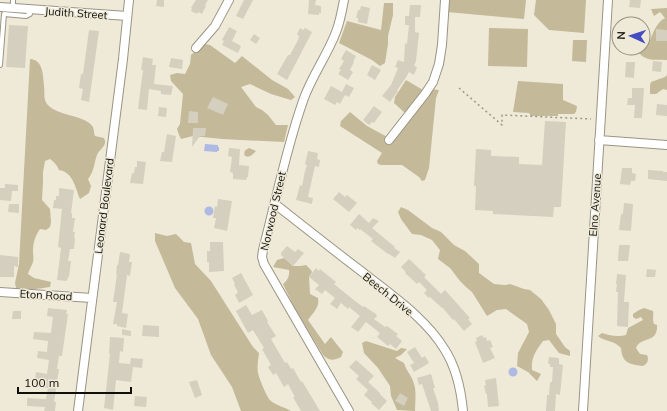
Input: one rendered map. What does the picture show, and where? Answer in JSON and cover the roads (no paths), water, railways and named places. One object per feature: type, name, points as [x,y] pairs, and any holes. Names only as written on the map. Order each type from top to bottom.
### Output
[{"type":"street","name":"Leonard Boulevard","points":[[78,411],[129,0]]},
{"type":"street","points":[[196,48],[215,26],[229,0]]},
{"type":"street","name":"Norwood Street","points":[[344,0],[341,18],[335,34],[307,88],[302,101],[288,149],[262,257],[264,264],[349,411]]},
{"type":"street","points":[[389,140],[433,82],[440,64],[445,0]]},
{"type":"street","name":"Elno Avenue","points":[[583,411],[608,0]]},
{"type":"street","name":"Judith Street","points":[[3,10],[13,4],[30,9],[127,16]]},
{"type":"street","points":[[600,140],[667,145]]},
{"type":"street","name":"Beech Drive","points":[[275,204],[377,284],[423,323],[435,336],[445,349],[452,363],[458,380],[462,411]]},
{"type":"street","name":"Eton Road","points":[[0,292],[92,298]]},
{"type":"lane","points":[[0,65],[3,10],[26,16],[30,14],[30,9]]},
{"type":"water","points":[[205,144],[218,145],[219,151],[204,151]]},
{"type":"water","points":[[207,207],[211,207],[213,211],[211,215],[207,215],[205,213],[205,209]]},
{"type":"water","points":[[511,368],[515,368],[517,372],[515,376],[511,376],[509,374],[509,370]]}]
